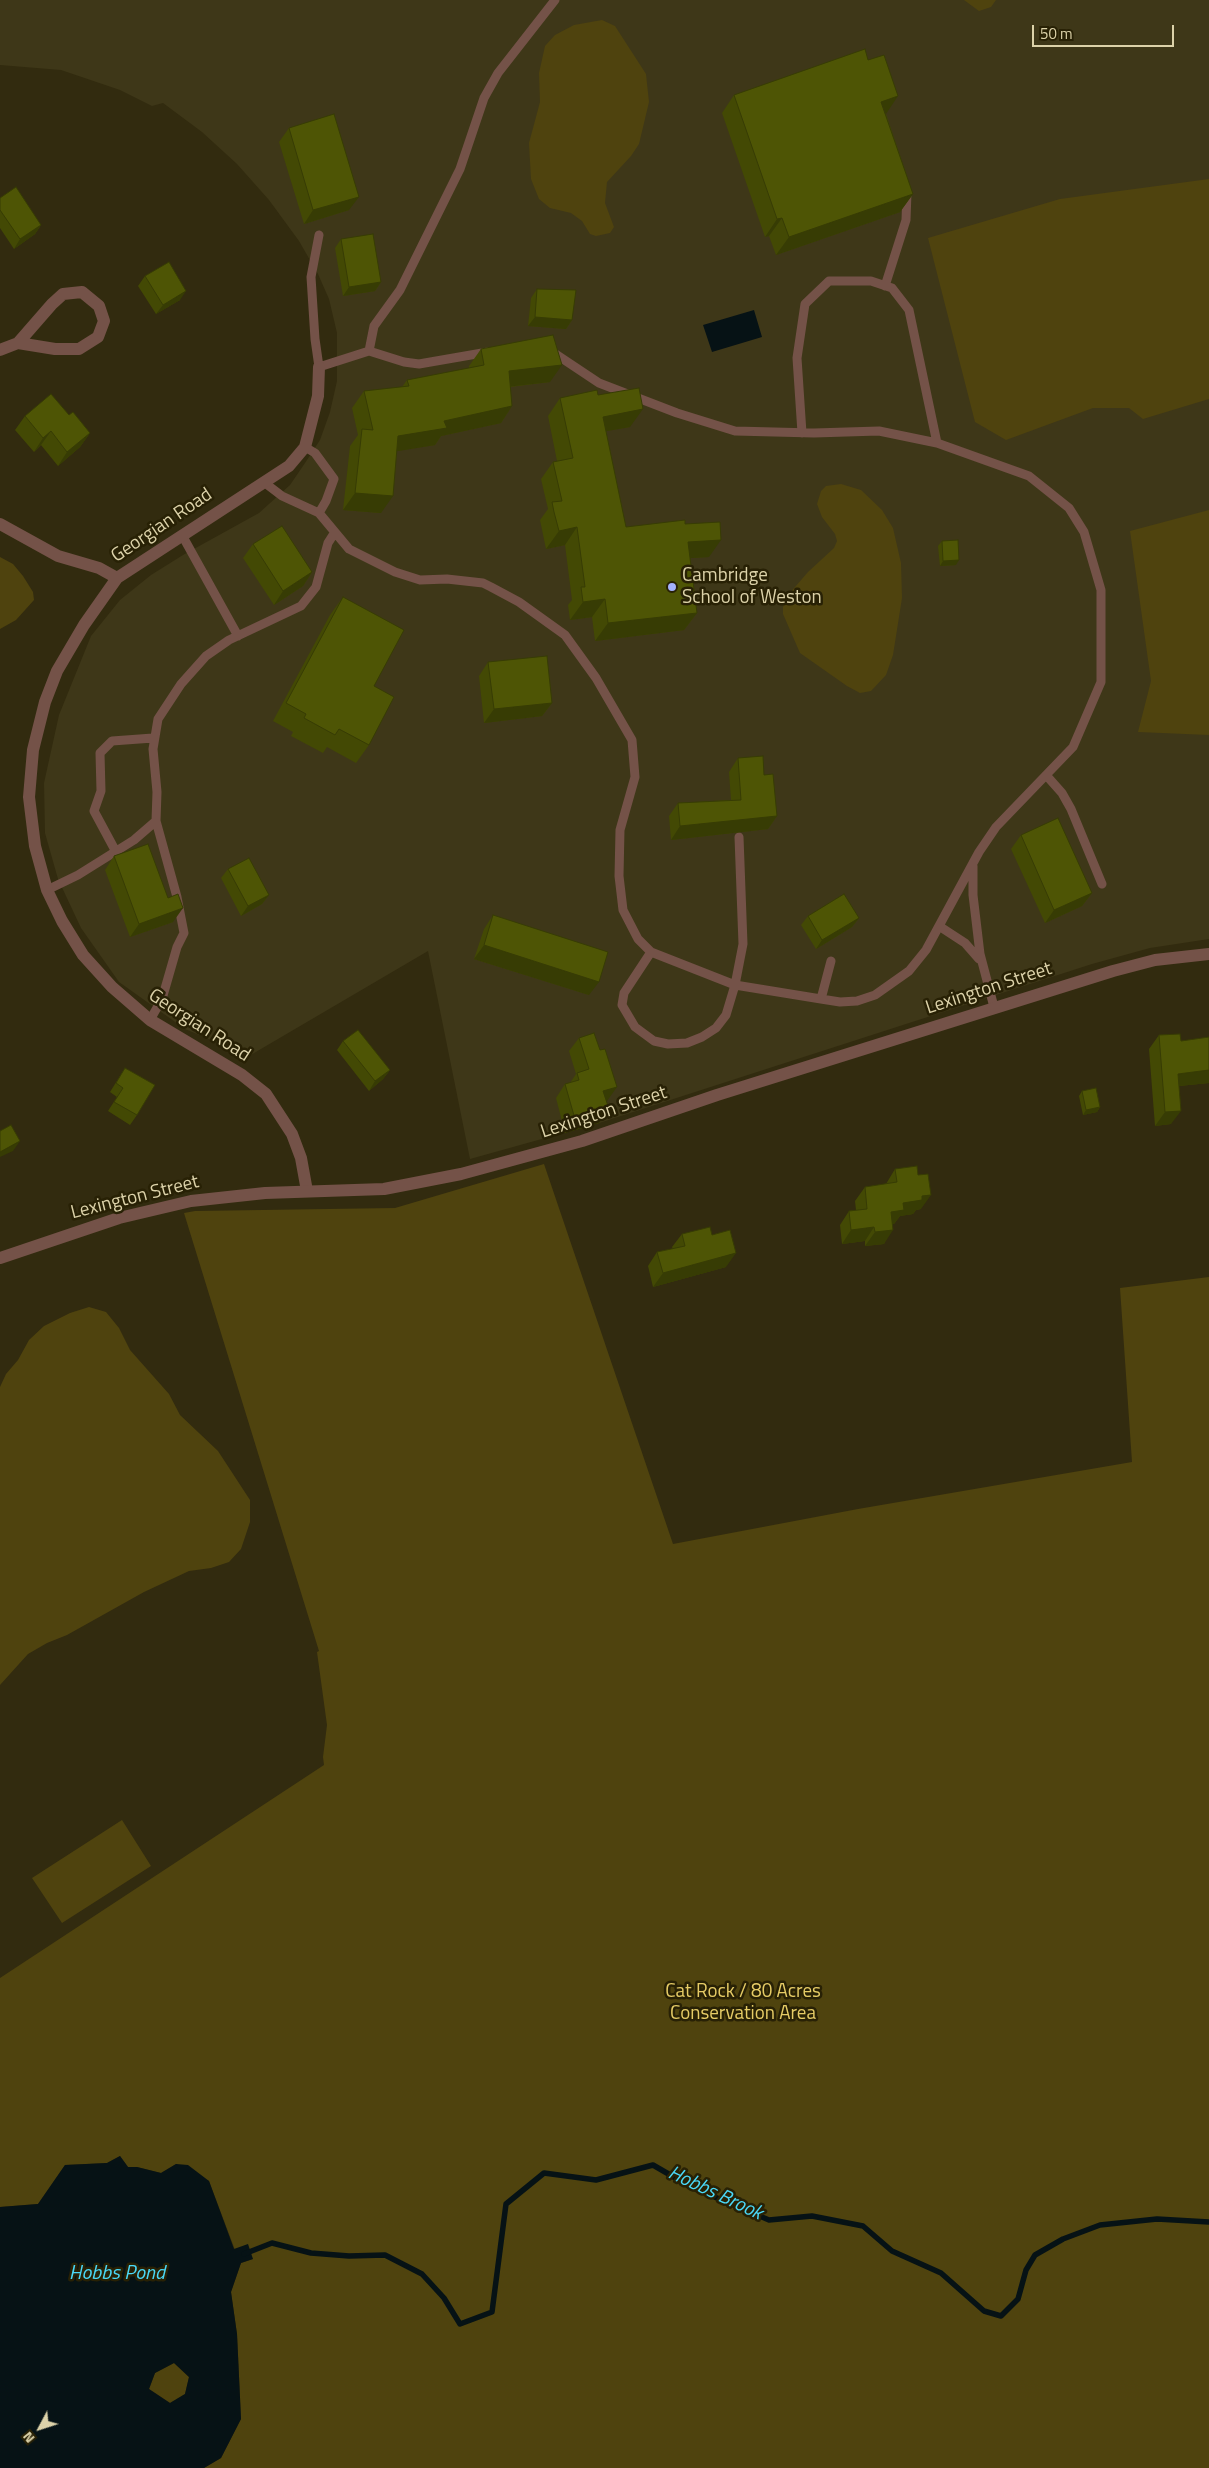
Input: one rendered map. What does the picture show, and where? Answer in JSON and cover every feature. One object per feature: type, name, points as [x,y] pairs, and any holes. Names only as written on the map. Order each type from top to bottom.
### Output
[{"type":"street","points":[[0,350],[18,342],[63,294],[82,292],[99,306],[104,321],[98,337],[79,349],[55,349],[18,342]]},
{"type":"street","name":"Georgian Road","points":[[307,1191],[301,1158],[292,1134],[266,1094],[242,1075],[150,1020],[112,987],[83,955],[59,916],[47,890],[35,846],[30,812],[30,780],[36,737],[45,702],[58,671],[84,625],[117,578],[289,466],[305,447],[318,396],[319,367]]},
{"type":"street","points":[[0,524],[58,556],[99,568],[117,578]]},
{"type":"street","name":"Lexington Street","points":[[0,1258],[119,1218],[174,1204],[225,1196],[398,1187],[511,1161],[582,1141],[994,1007],[1141,963],[1209,954]]},
{"type":"lane","points":[[369,351],[374,326],[400,290],[460,169],[484,98],[498,73],[555,0]]},
{"type":"lane","points":[[885,286],[906,220],[906,184]]},
{"type":"lane","points":[[319,235],[311,277],[315,339],[319,367],[369,351],[419,364],[498,350]]},
{"type":"lane","points":[[802,433],[797,358],[805,304],[829,282],[871,282],[892,288],[909,310],[937,443]]},
{"type":"lane","points":[[265,483],[282,496],[319,513],[349,549],[395,572],[420,580],[447,579],[483,583],[519,602],[565,635],[596,678],[632,740],[635,777],[620,830],[619,876],[623,910],[638,939],[650,952],[736,985],[822,1000],[848,1003],[884,990],[915,964],[939,926],[974,861],[996,827],[1064,758],[1077,740],[1101,682],[1101,590],[1084,532],[1069,508],[1029,476],[937,443],[879,431],[802,433],[735,431],[678,413],[599,383],[546,348]]},
{"type":"lane","points":[[305,447],[315,453],[334,479],[326,501],[319,513]]},
{"type":"lane","points":[[150,1020],[162,999],[176,947],[184,933],[177,897],[156,821],[157,792],[153,738],[158,719],[192,670],[206,656],[238,636],[257,629],[301,606],[316,587],[328,543],[335,532]]},
{"type":"lane","points":[[182,535],[238,636]]},
{"type":"lane","points":[[115,850],[95,814],[94,807],[102,791],[100,756],[102,749],[108,743],[116,740],[153,738]]},
{"type":"lane","points":[[1046,775],[1062,793],[1071,808],[1102,884]]},
{"type":"lane","points":[[47,890],[78,875],[115,850],[134,840],[156,821]]},
{"type":"lane","points":[[650,952],[630,980],[624,993],[622,1005],[635,1027],[654,1041],[668,1044],[687,1043],[702,1037],[716,1028],[726,1015],[736,985],[743,944],[739,837]]},
{"type":"lane","points":[[974,861],[973,895],[982,966],[994,1007]]},
{"type":"lane","points":[[939,926],[966,943],[976,954],[982,966]]},
{"type":"lane","points":[[822,1000],[830,961]]},
{"type":"shaded area","name":"Cambridge School of Weston","points":[[0,0],[1209,0],[1209,939],[1150,948],[1092,964],[599,1123],[470,1159],[428,951],[249,1056],[185,1029],[119,982],[81,928],[58,879],[45,833],[44,783],[59,715],[91,636],[120,600],[151,575],[259,513],[290,485],[320,440],[330,412],[337,381],[337,333],[329,299],[318,274],[299,241],[269,200],[237,164],[202,132],[163,103],[152,106],[120,90],[61,70],[0,65]]},
{"type":"green space","points":[[964,0],[996,0],[991,7],[979,11]]},
{"type":"green space","points":[[602,20],[615,26],[646,74],[649,102],[639,144],[631,156],[607,182],[605,203],[614,227],[610,233],[596,236],[590,234],[582,221],[571,213],[550,208],[539,199],[531,179],[529,143],[540,102],[539,73],[545,46],[555,35],[574,25]]},
{"type":"green space","points":[[1209,179],[1209,399],[1143,419],[1129,408],[1093,408],[1006,440],[975,422],[928,238],[1060,199]]},
{"type":"green space","points":[[841,484],[861,490],[882,510],[893,528],[901,563],[902,598],[893,655],[886,675],[871,691],[860,693],[800,653],[783,614],[783,607],[789,594],[808,572],[834,548],[837,541],[835,534],[822,517],[817,504],[821,491],[826,486]]},
{"type":"green space","points":[[1209,510],[1209,735],[1138,732],[1151,681],[1130,531]]},
{"type":"green space","points":[[0,557],[13,564],[23,576],[33,592],[34,600],[16,620],[0,629]]},
{"type":"green space","name":"Cat Rock / 80 Acres Conservation Area","points":[[544,1164],[673,1544],[858,1509],[1132,1462],[1120,1288],[1209,1277],[1209,2468],[204,2468],[221,2458],[241,2419],[237,2334],[231,2292],[241,2263],[253,2259],[235,2250],[209,2181],[176,2164],[161,2173],[137,2167],[128,2167],[120,2156],[107,2163],[65,2165],[38,2204],[0,2207],[0,1978],[324,1765],[323,1757],[327,1725],[317,1652],[319,1651],[184,1213],[195,1211],[395,1208]]},
{"type":"green space","points":[[89,1307],[106,1312],[119,1328],[130,1350],[169,1394],[180,1415],[218,1451],[250,1500],[250,1522],[241,1549],[229,1562],[211,1568],[189,1571],[144,1592],[67,1635],[47,1643],[28,1654],[0,1685],[0,1387],[6,1374],[18,1360],[29,1340],[44,1326],[70,1313]]},
{"type":"green space","points":[[122,1820],[151,1866],[62,1923],[32,1878]]},
{"type":"green space","points":[[174,2363],[189,2377],[185,2394],[170,2403],[149,2389],[155,2373]]},
{"type":"water","points":[[754,310],[762,337],[712,352],[703,325]]},
{"type":"water","name":"Hobbs Pond","points":[[120,2156],[128,2167],[137,2167],[161,2173],[176,2164],[188,2165],[209,2181],[234,2249],[248,2244],[253,2259],[241,2263],[231,2292],[237,2334],[241,2419],[221,2458],[204,2468],[0,2468],[0,2207],[38,2204],[65,2165],[107,2163]],"holes":[[[174,2363],[189,2377],[185,2394],[170,2403],[149,2389],[155,2373]]]},
{"type":"building","points":[[865,49],[868,60],[884,55],[898,96],[881,102],[913,194],[789,237],[782,218],[777,219],[734,95]]},
{"type":"building","points":[[334,114],[359,197],[313,210],[289,128]]},
{"type":"building","points":[[16,187],[41,225],[20,239],[0,210],[0,198]]},
{"type":"building","points":[[373,234],[381,282],[349,287],[341,239]]},
{"type":"building","points":[[169,262],[186,291],[163,305],[145,276]]},
{"type":"building","points":[[537,289],[576,290],[572,320],[535,317]]},
{"type":"building","points":[[553,335],[562,365],[509,371],[512,406],[444,421],[447,428],[398,436],[393,496],[355,493],[362,429],[373,430],[364,391],[409,386],[407,380],[484,365],[481,349]]},
{"type":"building","points":[[639,388],[643,409],[603,417],[626,527],[685,520],[685,524],[720,522],[721,540],[688,542],[697,613],[608,623],[605,599],[583,602],[581,587],[585,587],[577,527],[559,531],[554,512],[552,502],[562,501],[553,462],[573,458],[560,398],[597,390],[598,395]]},
{"type":"building","points":[[51,394],[69,415],[73,412],[90,433],[67,452],[51,431],[43,438],[25,416]]},
{"type":"building","points":[[282,526],[312,572],[283,591],[253,544]]},
{"type":"building","points":[[958,540],[959,560],[943,561],[942,541]]},
{"type":"building","points":[[343,597],[404,630],[374,686],[394,697],[369,745],[339,729],[335,735],[304,718],[306,714],[286,703]]},
{"type":"building","points":[[547,656],[552,703],[494,709],[488,662]]},
{"type":"building","points":[[763,756],[764,775],[773,774],[777,816],[680,826],[678,803],[741,800],[738,758]]},
{"type":"building","points":[[1058,818],[1092,893],[1054,910],[1021,835]]},
{"type":"building","points":[[148,844],[168,898],[178,894],[183,908],[139,924],[114,856]]},
{"type":"building","points":[[249,858],[269,895],[248,906],[228,869]]},
{"type":"building","points":[[844,894],[859,918],[822,940],[808,916]]},
{"type":"building","points":[[493,915],[608,952],[599,982],[484,945]]},
{"type":"building","points":[[358,1030],[390,1070],[375,1081],[343,1041]]},
{"type":"building","points":[[594,1033],[600,1050],[605,1049],[617,1087],[603,1091],[609,1109],[575,1119],[565,1084],[579,1080],[577,1073],[589,1069],[579,1038]]},
{"type":"building","points":[[1180,1034],[1181,1041],[1209,1037],[1209,1070],[1178,1074],[1181,1111],[1165,1112],[1159,1035]]},
{"type":"building","points":[[125,1068],[155,1085],[137,1115],[114,1102],[123,1088],[116,1083]]},
{"type":"building","points":[[1096,1088],[1100,1107],[1086,1110],[1082,1091]]},
{"type":"building","points":[[11,1125],[20,1141],[0,1152],[0,1131]]},
{"type":"building","points":[[917,1166],[918,1175],[928,1174],[931,1195],[922,1196],[922,1200],[903,1203],[904,1210],[891,1212],[893,1230],[875,1232],[874,1227],[851,1230],[849,1211],[867,1209],[865,1187],[897,1182],[895,1169]]},
{"type":"building","points":[[710,1227],[712,1235],[730,1230],[736,1253],[663,1273],[657,1252],[685,1246],[682,1234]]},
{"type":"waterway","name":"Hobbs Brook","points":[[244,2254],[272,2243],[311,2253],[349,2256],[385,2255],[422,2274],[444,2298],[460,2324],[492,2312],[506,2204],[544,2173],[596,2180],[653,2165],[691,2187],[769,2220],[812,2216],[863,2226],[892,2251],[941,2273],[984,2311],[1001,2316],[1018,2299],[1026,2270],[1035,2255],[1063,2239],[1100,2225],[1157,2219],[1209,2222]]},
{"type":"place","name":"Cambridge School of Weston","points":[[672,587]]}]
